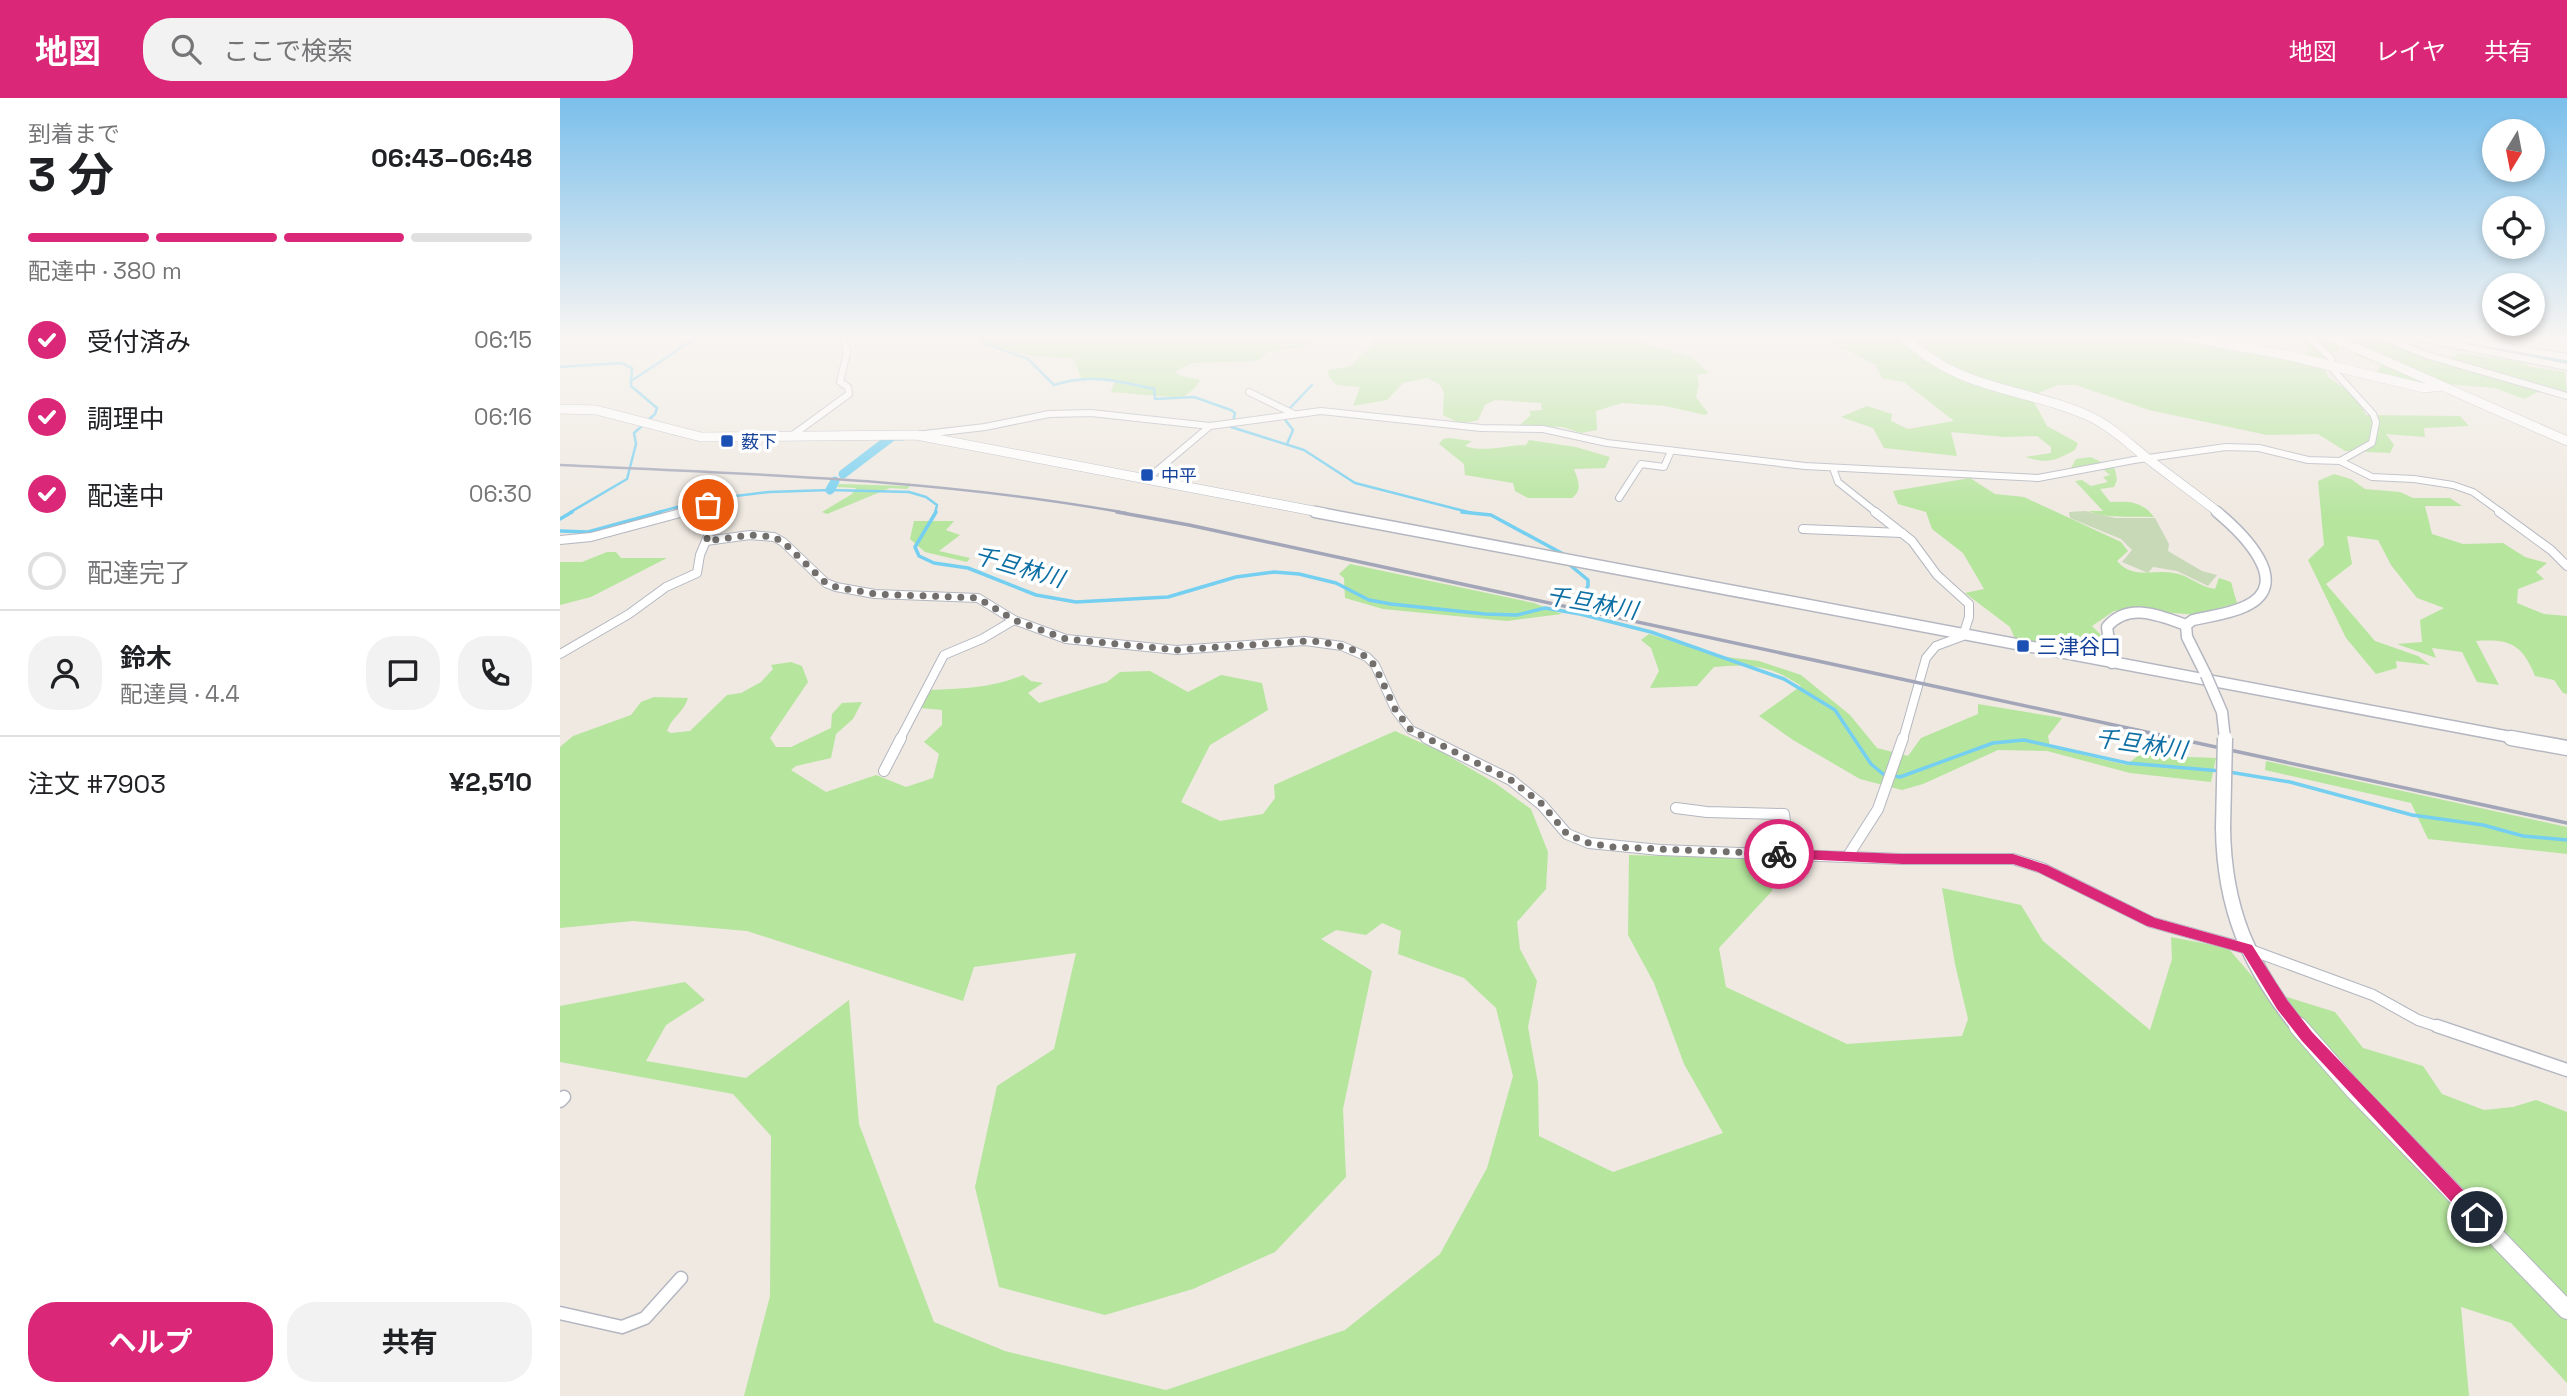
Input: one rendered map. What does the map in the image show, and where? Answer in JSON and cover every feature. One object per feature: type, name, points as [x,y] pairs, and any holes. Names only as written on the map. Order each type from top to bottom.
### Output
[{"type":"street","points":[[790,437],[845,397]]},
{"type":"street","points":[[1254,397],[1292,413]]},
{"type":"street","points":[[2028,397],[2077,411],[2106,426],[2238,530],[2256,550],[2265,570],[2265,587],[2256,601],[2241,608],[2193,620],[2186,625]]},
{"type":"street","points":[[2340,461],[2372,443],[2376,422],[2358,397]]},
{"type":"street","points":[[2466,397],[2567,440]]},
{"type":"street","points":[[560,409],[596,411],[699,437],[886,433],[916,435],[1963,636],[2567,748]]},
{"type":"street","points":[[916,435],[1061,413],[1101,414],[1210,426],[1239,424],[1292,413],[1343,412],[1481,428],[1543,429],[1607,443],[1833,468],[2038,478],[2147,458],[2214,448],[2243,447],[2266,449],[2308,460],[2340,461],[2372,477],[2414,479],[2465,489],[2496,508],[2567,566]]},
{"type":"street","points":[[1147,479],[1210,426]]},
{"type":"street","points":[[1619,498],[1641,464],[1664,467],[1671,451]]},
{"type":"street","points":[[1833,468],[1838,482],[1902,533],[1926,557],[1937,575],[1969,604],[1969,617],[1963,636]]},
{"type":"street","points":[[560,540],[591,537],[708,505],[716,516],[700,555],[697,573],[658,592],[629,614],[560,654]]},
{"type":"street","points":[[1802,529],[1902,533]]},
{"type":"street","points":[[706,541],[750,535],[774,537],[783,542],[826,583],[836,587],[875,594],[978,598],[1014,620],[1066,639],[1177,650],[1294,641],[1342,646],[1367,657],[1375,666],[1396,711],[1411,730],[1511,780],[1542,804],[1567,834],[1589,843],[1612,847],[1902,859],[2013,859],[2042,868],[2151,922],[2248,949],[2373,995],[2418,1020],[2567,1070]]},
{"type":"street","points":[[2112,663],[2107,636],[2108,627],[2116,616],[2131,613],[2152,614],[2186,625]]},
{"type":"street","points":[[884,771],[944,655],[982,639],[1014,620]]},
{"type":"street","points":[[2186,625],[2187,637],[2222,712],[2225,731],[2223,858],[2228,892],[2248,949],[2275,995],[2307,1037],[2567,1310]]},
{"type":"street","points":[[1848,856],[1863,838],[1882,805],[1896,766],[1926,658],[1936,646],[1963,636]]},
{"type":"street","points":[[1676,808],[1707,812],[1784,814],[1789,854]]},
{"type":"street","points":[[560,1313],[622,1327],[645,1318],[681,1278]]},
{"type":"green space","points":[[1356,397],[1390,397],[1387,400],[1353,406]]},
{"type":"green space","points":[[1444,397],[1696,397],[1708,413],[1705,415],[1665,406],[1622,403],[1596,411],[1597,430],[1581,433],[1563,427],[1519,426],[1531,415],[1529,411],[1542,410],[1541,403],[1495,400],[1485,405],[1478,420],[1461,424],[1443,415]]},
{"type":"green space","points":[[1923,397],[2037,397],[2034,402],[2047,426],[2078,443],[2075,450],[2045,461],[2025,457],[2051,453],[2051,447],[2037,436],[2005,437],[1951,432],[1957,456],[1884,448],[1873,428],[1841,417],[1867,406],[1892,414],[1891,421],[1908,429],[1954,421]]},
{"type":"green space","points":[[2110,397],[2356,397],[2366,415],[2460,416],[2469,426],[2424,428],[2425,437],[2386,434],[2394,445],[2390,453],[2345,451],[2318,434],[2267,435],[2149,410]]},
{"type":"green space","points":[[1443,439],[1472,441],[1465,446],[1479,449],[1526,445],[1529,440],[1576,447],[1610,457],[1605,468],[1574,469],[1579,488],[1572,498],[1528,498],[1515,491],[1513,483],[1465,475],[1464,464],[1439,444]]},
{"type":"green space","points":[[2091,457],[2115,469],[2117,480],[2114,487],[2100,489],[2110,502],[2135,503],[2154,517],[2112,516],[2088,511],[2103,511],[2075,481],[2082,480],[2091,486],[2108,482],[2103,477],[2110,475],[2099,466],[2075,471],[2071,468],[2076,459]]},
{"type":"green space","points":[[2334,474],[2351,479],[2365,489],[2400,492],[2413,498],[2450,498],[2462,506],[2425,506],[2432,534],[2463,544],[2503,543],[2525,557],[2547,563],[2536,572],[2544,579],[2518,589],[2517,603],[2544,614],[2567,616],[2567,694],[2563,693],[2554,680],[2535,676],[2520,650],[2506,643],[2476,641],[2499,685],[2477,682],[2462,652],[2432,648],[2436,658],[2397,644],[2422,642],[2420,620],[2444,608],[2417,598],[2391,565],[2378,540],[2347,536],[2352,564],[2326,584],[2375,641],[2418,656],[2430,665],[2396,661],[2397,668],[2376,674],[2346,638],[2308,560],[2324,545],[2318,481]]},
{"type":"green space","points":[[1970,478],[1995,494],[2024,497],[2121,542],[2128,551],[2117,561],[2130,570],[2179,574],[2215,589],[2219,578],[2231,582],[2237,603],[2197,615],[2139,610],[2114,611],[2092,626],[2102,636],[2103,655],[2015,639],[2010,627],[1965,593],[1984,589],[1963,553],[1932,529],[1926,512],[1898,504],[1893,491]]},
{"type":"green space","points":[[839,484],[910,486],[907,489],[890,488],[827,514],[822,512],[852,494],[856,488],[837,487]]},
{"type":"green space","points":[[2085,511],[2115,518],[2155,518],[2169,544],[2168,551],[2202,571],[2217,575],[2208,586],[2177,571],[2153,567],[2148,573],[2122,562],[2132,550],[2121,539],[2070,518],[2069,512]]},
{"type":"green space","points":[[914,521],[954,521],[946,530],[960,535],[939,551],[970,558],[967,562],[925,552],[910,539]]},
{"type":"green space","points":[[607,552],[616,552],[621,558],[667,558],[591,597],[560,605],[560,562],[582,562]]},
{"type":"green space","points":[[1350,564],[1534,603],[1562,614],[1507,621],[1383,609],[1345,598],[1344,578],[1339,574]]},
{"type":"green space","points":[[1649,634],[1719,656],[1759,661],[1801,675],[1850,715],[1877,748],[1908,756],[1921,738],[1978,714],[1978,704],[2062,718],[2048,736],[2050,747],[2126,765],[2139,755],[2216,758],[2211,782],[2130,773],[2047,751],[1998,750],[1923,784],[1902,790],[1860,779],[1793,740],[1759,716],[1801,686],[1780,674],[1750,666],[1714,667],[1697,686],[1650,688],[1659,671],[1651,648],[1641,640]]},
{"type":"green space","points":[[791,662],[802,666],[808,682],[770,738],[776,747],[791,747],[831,728],[832,714],[842,703],[862,702],[853,719],[836,734],[831,758],[796,766],[791,770],[826,792],[876,775],[906,787],[933,778],[939,754],[924,742],[942,725],[942,710],[920,708],[929,690],[989,685],[1023,675],[1031,681],[1043,683],[1028,693],[1039,703],[1107,682],[1120,672],[1150,671],[1188,692],[1221,675],[1262,683],[1268,710],[1210,745],[1181,802],[1220,821],[1263,814],[1275,798],[1274,785],[1395,731],[1442,752],[1495,783],[1531,809],[1548,852],[1546,889],[1517,922],[1520,949],[1537,981],[1528,1027],[1538,1083],[1539,1136],[1613,1172],[1723,1133],[1684,1064],[1654,983],[1628,935],[1629,855],[1772,859],[1772,891],[1719,948],[1726,987],[1847,1044],[1962,1036],[1968,1019],[1942,888],[2021,905],[2043,941],[2150,1030],[2172,959],[2171,937],[2228,948],[2264,990],[2335,1012],[2363,1048],[2423,1066],[2442,1094],[2484,1110],[2513,1107],[2536,1100],[2567,1112],[2567,1383],[2511,1323],[2461,1307],[2469,1396],[744,1396],[770,1296],[771,1136],[733,1094],[560,1062],[560,1006],[685,982],[705,1000],[666,1025],[646,1061],[746,1078],[849,1000],[859,1124],[934,1322],[1005,1351],[1166,1390],[1345,1330],[1440,1254],[1487,1168],[1513,1076],[1496,1008],[1464,978],[1398,954],[1401,931],[1382,923],[1366,935],[1336,930],[1321,939],[1372,971],[1343,1109],[1346,1177],[1275,1252],[1193,1289],[1105,1315],[999,1287],[975,1187],[997,1086],[1054,1049],[1076,953],[974,967],[963,1001],[747,931],[633,921],[560,928],[560,747],[573,736],[631,715],[641,702],[654,697],[688,698],[667,731],[690,731],[727,695],[741,693],[761,682],[773,669],[771,665]]},
{"type":"green space","points":[[2266,761],[2567,827],[2567,854],[2428,839],[2411,803],[2265,770]]},
{"type":"waterway","points":[[569,513],[627,479],[636,444],[634,433],[655,414],[657,408],[643,397]]},
{"type":"waterway","points":[[1155,397],[1155,399],[1194,397],[1231,410],[1235,413],[1233,422]]},
{"type":"waterway","points":[[1290,408],[1301,397]]},
{"type":"waterway","points":[[1283,417],[1293,430],[1287,444]]},
{"type":"waterway","points":[[1231,427],[1304,450],[1355,483],[1472,513]]},
{"type":"waterway","points":[[843,474],[893,436],[902,436]]},
{"type":"waterway","points":[[830,490],[835,481]]},
{"type":"waterway","name":"千旦林川","points":[[655,513],[703,500],[769,492],[830,490],[909,492],[926,497],[937,505],[935,513]]},
{"type":"waterway","points":[[560,519],[572,512]]},
{"type":"waterway","name":"千旦林川","points":[[560,531],[588,532],[661,512]]},
{"type":"waterway","name":"千旦林川","points":[[936,512],[915,547],[919,556],[934,563],[968,568],[1036,595],[1076,602],[1168,597],[1236,577],[1274,572],[1299,574],[1336,583],[1369,600],[1391,604],[1517,615],[1545,608],[1651,632],[1784,679],[1835,710],[1871,764],[1883,774],[1900,777],[1993,743],[2024,740],[2127,763],[2221,771]]},
{"type":"waterway","points":[[1462,512],[1491,515],[1565,555]]},
{"type":"waterway","points":[[1570,565],[1588,580],[1588,586],[1573,612]]},
{"type":"waterway","name":"千旦林川","points":[[2229,772],[2290,782],[2412,815],[2483,825],[2523,836],[2567,840]]},
{"type":"railway","points":[[560,465],[915,485],[986,492],[1126,513]]},
{"type":"railway","points":[[1117,512],[1189,525],[2567,823]]},
{"type":"way so far","points":[[708,505],[716,516],[706,541],[750,535],[774,537],[783,542],[826,583],[836,587],[875,594],[978,598],[1014,620],[1066,639],[1177,650],[1294,641],[1314,641],[1351,649],[1367,657],[1375,666],[1396,711],[1411,730],[1511,780],[1542,804],[1567,834],[1577,839],[1612,847],[1779,854]]},
{"type":"place","name":"薮下","points":[[727,441]]},
{"type":"place","name":"中平","points":[[1147,475]]},
{"type":"place","name":"三津谷口","points":[[2023,646]]},
{"type":"route","points":[[1779,854],[1902,859],[2013,859],[2042,868],[2151,922],[2248,949],[2262,975],[2307,1037],[2477,1217]]}]
